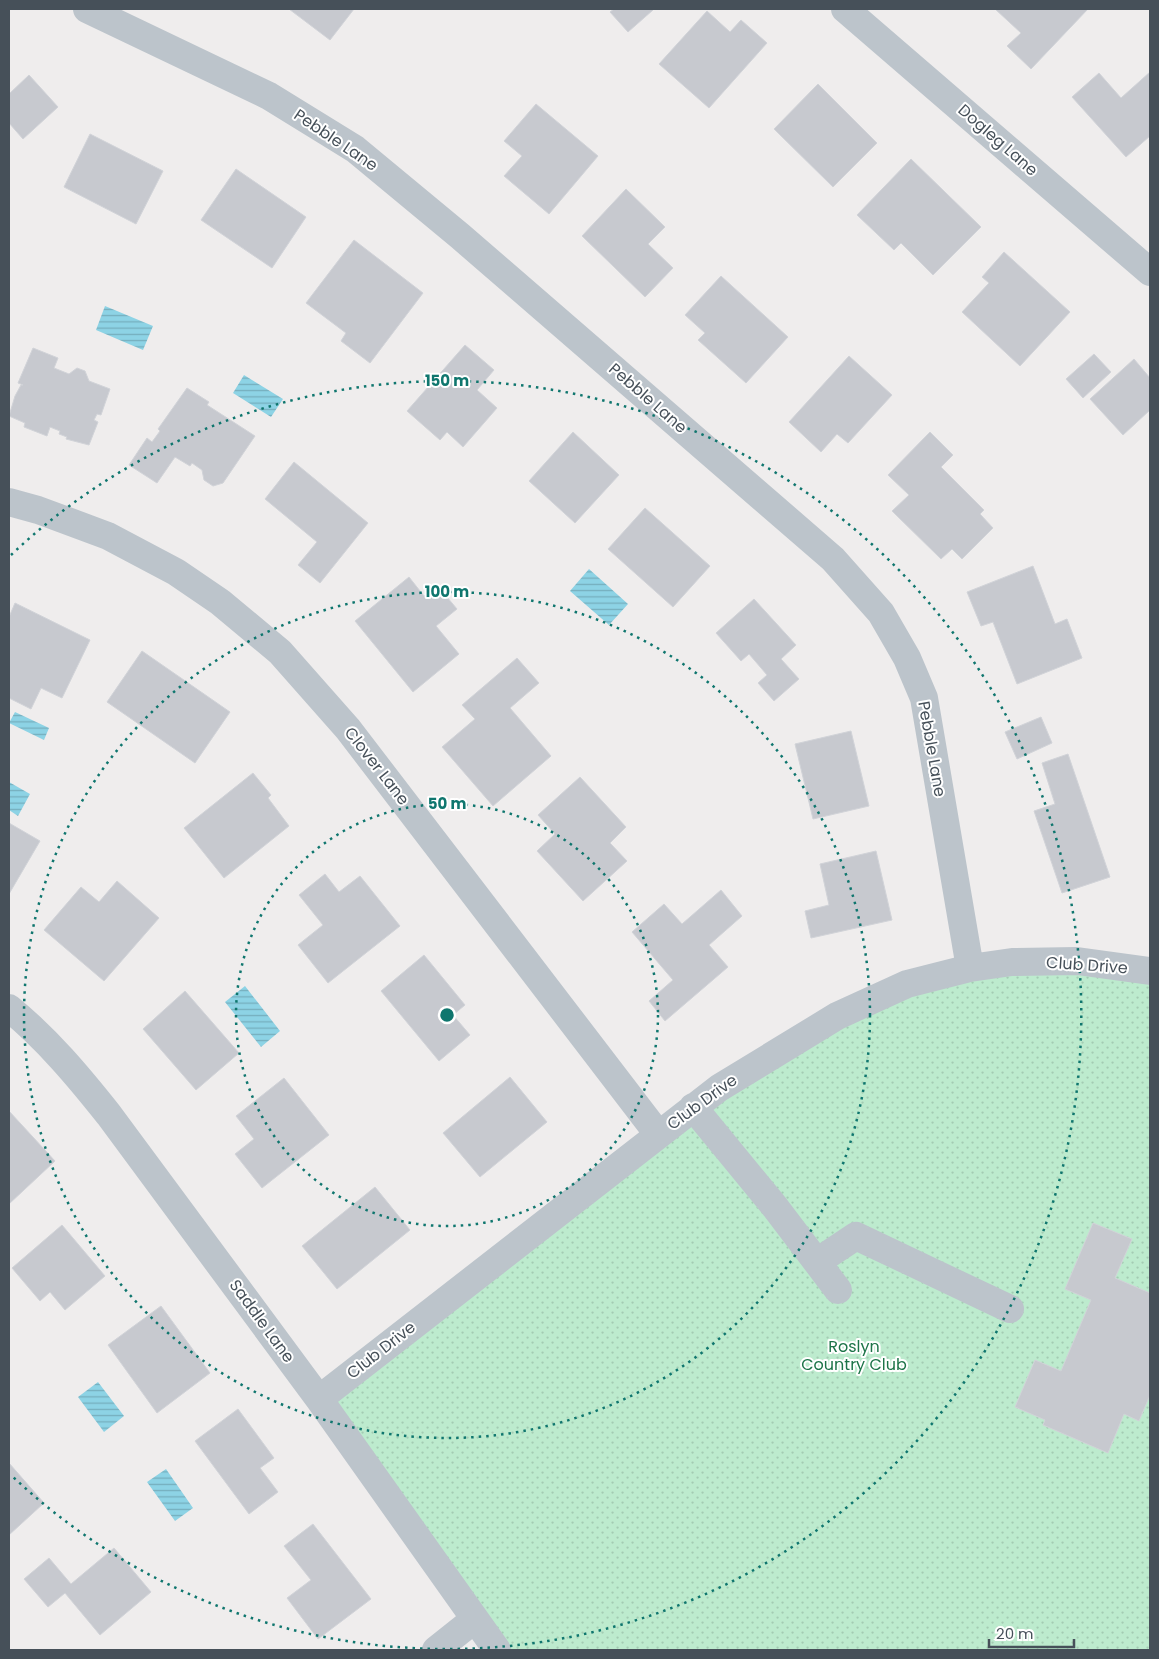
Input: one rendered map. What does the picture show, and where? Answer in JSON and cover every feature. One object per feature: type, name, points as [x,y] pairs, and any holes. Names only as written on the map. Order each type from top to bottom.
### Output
[{"type":"street","name":"Pebble Lane","points":[[87,9],[269,96],[355,150],[460,236],[833,559],[881,613],[907,658],[924,698],[970,968]]},
{"type":"street","name":"Dogleg Lane","points":[[846,9],[1147,263]]},
{"type":"street","name":"Clover Lane","points":[[9,502],[38,510],[108,536],[176,572],[220,602],[280,652],[348,729],[658,1134]]},
{"type":"street","name":"Club Drive","points":[[319,1399],[719,1088],[837,1016],[907,984],[970,968],[1012,962],[1077,962],[1150,971]]},
{"type":"street","name":"Saddle Lane","points":[[9,1008],[31,1026],[77,1075],[109,1115],[319,1399],[497,1650]]},
{"type":"street","points":[[693,1108],[838,1290]]},
{"type":"street","points":[[817,1262],[856,1236],[1010,1309]]},
{"type":"street","points":[[436,1650],[475,1619]]},
{"type":"green space","name":"Roslyn Country Club","points":[[984,965],[1150,971],[1150,1650],[500,1650],[320,1394],[837,1016]]},
{"type":"water","points":[[105,306],[153,326],[143,350],[96,330]]},
{"type":"water","points":[[244,375],[283,399],[271,417],[233,393]]},
{"type":"water","points":[[589,569],[628,604],[609,625],[570,591]]},
{"type":"water","points":[[15,712],[49,728],[44,740],[9,723]]},
{"type":"water","points":[[9,782],[30,794],[18,816],[9,810]]},
{"type":"water","points":[[245,986],[280,1031],[261,1047],[225,1002]]},
{"type":"water","points":[[98,1382],[124,1416],[104,1432],[78,1397]]},
{"type":"water","points":[[166,1469],[193,1508],[175,1521],[147,1482]]},
{"type":"building","points":[[289,9],[354,9],[330,40]]},
{"type":"building","points":[[614,9],[653,10],[628,32],[610,12]]},
{"type":"building","points":[[995,9],[1088,9],[1031,69],[1007,46],[1021,33]]},
{"type":"building","points":[[707,11],[730,32],[741,20],[767,43],[709,108],[659,64]]},
{"type":"building","points":[[1150,72],[1150,136],[1126,157],[1072,97],[1099,73],[1121,98]]},
{"type":"building","points":[[29,75],[58,107],[23,139],[9,123],[9,94]]},
{"type":"building","points":[[818,84],[877,143],[833,187],[774,129]]},
{"type":"building","points":[[536,104],[598,156],[549,214],[504,176],[522,156],[504,141]]},
{"type":"building","points":[[90,134],[163,171],[136,224],[64,187]]},
{"type":"building","points":[[911,159],[981,227],[933,275],[901,243],[894,250],[857,215]]},
{"type":"building","points":[[236,169],[306,217],[272,268],[201,220]]},
{"type":"building","points":[[626,189],[665,227],[648,244],[673,268],[645,297],[582,236]]},
{"type":"building","points":[[354,240],[423,293],[370,363],[341,341],[346,333],[306,303]]},
{"type":"building","points":[[1004,252],[1070,312],[1020,366],[962,312],[989,283],[982,277]]},
{"type":"building","points":[[721,276],[788,337],[746,383],[698,340],[705,333],[685,315]]},
{"type":"building","points":[[465,345],[494,370],[477,390],[497,408],[463,447],[447,432],[440,440],[407,411]]},
{"type":"building","points":[[33,348],[58,358],[54,368],[69,374],[77,368],[85,371],[89,381],[110,389],[101,415],[97,414],[94,420],[98,422],[89,445],[66,439],[67,437],[59,434],[60,431],[50,427],[47,436],[24,427],[25,423],[9,416],[15,396],[21,385],[23,385],[18,383]]},
{"type":"building","points":[[1094,354],[1111,372],[1083,398],[1066,379]]},
{"type":"building","points":[[849,356],[892,395],[848,443],[837,434],[821,452],[789,422]]},
{"type":"building","points":[[1134,359],[1150,378],[1150,410],[1123,435],[1090,399]]},
{"type":"building","points":[[187,388],[209,402],[207,405],[255,436],[223,483],[213,486],[204,480],[202,470],[192,463],[190,466],[175,457],[157,483],[129,465],[147,438],[152,442],[160,431],[158,429]]},
{"type":"building","points":[[573,432],[619,475],[575,523],[529,481]]},
{"type":"building","points":[[930,432],[953,455],[941,467],[984,510],[980,514],[993,528],[962,559],[952,549],[941,559],[892,511],[909,495],[888,475]]},
{"type":"building","points":[[294,462],[368,523],[320,583],[298,565],[317,542],[265,499]]},
{"type":"building","points":[[645,508],[710,566],[673,607],[608,549]]},
{"type":"building","points":[[1033,566],[1055,624],[1067,619],[1082,658],[1017,684],[993,622],[981,626],[967,592]]},
{"type":"building","points":[[409,577],[424,596],[437,585],[457,609],[436,626],[459,654],[413,692],[355,621]]},
{"type":"building","points":[[754,599],[796,645],[781,659],[799,679],[774,701],[758,683],[767,675],[749,654],[741,661],[716,633]]},
{"type":"building","points":[[15,603],[90,640],[62,698],[41,688],[31,709],[9,698],[9,617]]},
{"type":"building","points":[[142,651],[230,712],[195,763],[107,702]]},
{"type":"building","points":[[517,658],[539,683],[510,708],[551,756],[493,806],[442,747],[475,719],[462,705]]},
{"type":"building","points":[[1041,717],[1052,743],[1017,759],[1005,732]]},
{"type":"building","points":[[851,731],[869,806],[813,819],[795,744]]},
{"type":"building","points":[[1068,754],[1110,877],[1062,893],[1034,811],[1055,804],[1042,763]]},
{"type":"building","points":[[253,773],[271,795],[268,798],[289,826],[224,878],[184,828]]},
{"type":"building","points":[[580,777],[626,827],[610,843],[627,861],[583,901],[537,851],[555,834],[538,815]]},
{"type":"building","points":[[9,823],[40,841],[9,894]]},
{"type":"building","points":[[876,851],[892,920],[811,938],[805,911],[829,905],[820,864]]},
{"type":"building","points":[[325,874],[339,892],[360,876],[400,926],[328,983],[298,945],[323,925],[299,895]]},
{"type":"building","points":[[117,881],[159,918],[104,981],[44,930],[81,887],[99,902]]},
{"type":"building","points":[[721,890],[742,916],[709,945],[728,967],[665,1021],[649,1001],[673,980],[632,932],[664,904],[682,924]]},
{"type":"building","points":[[424,955],[465,1005],[453,1015],[470,1035],[439,1061],[381,991]]},
{"type":"building","points":[[185,991],[239,1053],[196,1090],[143,1029]]},
{"type":"building","points":[[510,1077],[547,1122],[480,1177],[443,1133]]},
{"type":"building","points":[[284,1078],[329,1135],[262,1188],[235,1154],[254,1139],[236,1116]]},
{"type":"building","points":[[9,1111],[55,1161],[9,1204]]},
{"type":"building","points":[[375,1187],[410,1230],[337,1289],[302,1246]]},
{"type":"building","points":[[1093,1223],[1132,1239],[1115,1278],[1150,1293],[1150,1395],[1139,1421],[1124,1414],[1108,1453],[1043,1425],[1045,1420],[1015,1407],[1035,1360],[1061,1371],[1091,1300],[1065,1289]]},
{"type":"building","points":[[62,1225],[105,1276],[65,1310],[50,1292],[40,1301],[12,1268]]},
{"type":"building","points":[[161,1306],[210,1373],[157,1413],[108,1345]]},
{"type":"building","points":[[238,1409],[274,1458],[260,1468],[278,1492],[249,1514],[195,1441]]},
{"type":"building","points":[[9,1463],[44,1503],[9,1535]]},
{"type":"building","points":[[313,1524],[371,1599],[318,1639],[287,1598],[311,1580],[284,1546]]},
{"type":"building","points":[[114,1548],[151,1592],[100,1635],[65,1593],[48,1607],[24,1579],[49,1558],[71,1584]]}]
